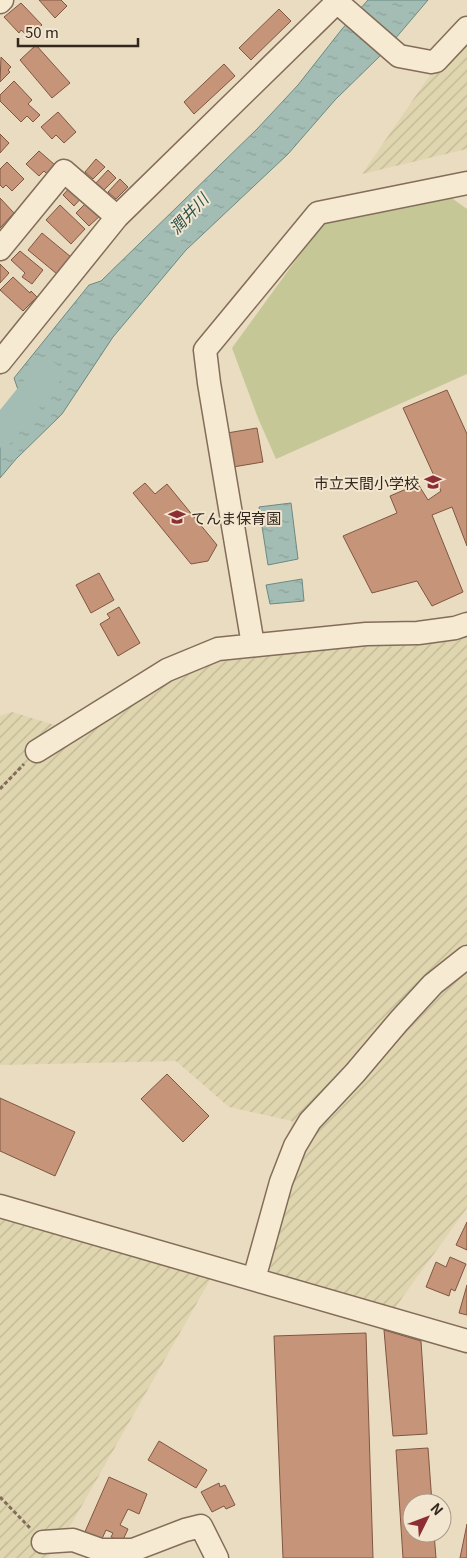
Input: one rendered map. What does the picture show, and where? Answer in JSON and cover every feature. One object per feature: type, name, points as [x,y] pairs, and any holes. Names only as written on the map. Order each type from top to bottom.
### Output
[{"type":"street","points":[[0,362],[117,217],[337,0],[399,56],[431,62],[436,60],[467,28]]},
{"type":"street","points":[[0,249],[64,171],[117,217]]},
{"type":"street","points":[[253,645],[205,350],[318,212],[467,184]]},
{"type":"street","points":[[37,751],[167,670],[218,649],[366,634],[418,633],[454,628],[467,624]]},
{"type":"street","points":[[254,1279],[280,1182],[295,1146],[310,1120],[433,984],[467,957]]},
{"type":"street","points":[[0,1206],[467,1341]]},
{"type":"street","points":[[43,1542],[73,1540],[101,1554],[133,1550],[185,1530],[201,1526],[216,1558]]},
{"type":"path","points":[[0,789],[37,751]]},
{"type":"path","points":[[0,1497],[43,1542]]},
{"type":"shaded area","points":[[467,36],[467,149],[362,174],[448,49]]},
{"type":"shaded area","points":[[467,622],[467,1208],[394,1309],[270,1271],[292,1121],[229,1107],[176,1061],[0,1065],[0,716],[12,712],[71,730],[184,664]]},
{"type":"shaded area","points":[[0,1217],[211,1278],[72,1523],[48,1558],[0,1558]]},
{"type":"green space","points":[[446,194],[467,209],[467,374],[276,459],[258,418],[232,348],[327,217]]},
{"type":"water","points":[[368,0],[428,0],[383,53],[335,100],[288,154],[186,250],[113,337],[62,414],[16,459],[0,478],[0,427],[24,407],[14,378],[89,285],[101,281],[257,129],[298,85],[342,29]]},
{"type":"water","points":[[291,503],[298,559],[268,565],[259,507]]},
{"type":"water","points":[[302,579],[304,601],[270,604],[266,585]]},
{"type":"building","points":[[39,0],[61,0],[67,6],[55,18]]},
{"type":"building","points":[[21,3],[42,25],[29,37],[21,30],[19,33],[4,17]]},
{"type":"building","points":[[279,9],[291,21],[251,60],[239,48]]},
{"type":"building","points":[[36,45],[70,83],[52,98],[20,60]]},
{"type":"building","points":[[1,57],[11,67],[8,70],[10,72],[0,82]]},
{"type":"building","points":[[224,64],[235,76],[194,114],[184,102]]},
{"type":"building","points":[[14,81],[32,100],[28,104],[40,115],[33,122],[27,116],[21,122],[0,101],[0,95]]},
{"type":"building","points":[[58,112],[76,132],[64,143],[56,135],[52,139],[41,127]]},
{"type":"building","points":[[0,134],[9,143],[0,153]]},
{"type":"building","points":[[39,151],[55,165],[47,174],[44,171],[39,176],[26,164]]},
{"type":"building","points":[[96,159],[105,167],[93,179],[85,172]]},
{"type":"building","points":[[7,162],[24,179],[12,191],[6,185],[3,188],[0,185],[0,169]]},
{"type":"building","points":[[108,170],[116,178],[104,190],[96,183]]},
{"type":"building","points":[[120,179],[128,187],[116,199],[108,192]]},
{"type":"building","points":[[72,185],[84,195],[74,206],[63,195]]},
{"type":"building","points":[[0,198],[14,213],[0,228]]},
{"type":"building","points":[[89,200],[102,214],[89,226],[76,213]]},
{"type":"building","points":[[60,205],[85,229],[71,244],[46,220]]},
{"type":"building","points":[[42,233],[71,257],[57,274],[28,250]]},
{"type":"building","points":[[20,251],[43,270],[32,284],[22,277],[25,273],[11,260]]},
{"type":"building","points":[[0,264],[9,273],[0,283]]},
{"type":"building","points":[[13,277],[37,297],[23,311],[0,290]]},
{"type":"building","points":[[447,390],[467,434],[467,546],[452,507],[432,515],[463,592],[432,606],[417,581],[372,593],[343,536],[397,513],[390,496],[418,484],[428,500],[441,491],[403,408]]},
{"type":"building","points":[[257,428],[263,462],[233,467],[227,433]]},
{"type":"building","points":[[145,483],[155,494],[167,484],[217,545],[208,561],[191,564],[133,493]]},
{"type":"building","points":[[99,573],[114,600],[91,613],[76,585]]},
{"type":"building","points":[[119,607],[140,643],[118,656],[100,624],[110,618],[107,614]]},
{"type":"building","points":[[167,1074],[209,1116],[183,1142],[141,1099]]},
{"type":"building","points":[[0,1098],[75,1132],[55,1176],[0,1151]]},
{"type":"building","points":[[467,1222],[467,1250],[456,1245]]},
{"type":"building","points":[[450,1257],[466,1264],[455,1291],[451,1289],[449,1296],[426,1287],[436,1262],[446,1267]]},
{"type":"building","points":[[467,1285],[467,1315],[459,1313]]},
{"type":"building","points":[[384,1330],[421,1341],[427,1434],[393,1436]]},
{"type":"building","points":[[366,1333],[373,1558],[283,1558],[274,1336]]},
{"type":"building","points":[[159,1441],[207,1470],[196,1488],[148,1460]]},
{"type":"building","points":[[428,1448],[431,1493],[402,1493],[402,1543],[396,1450]]},
{"type":"building","points":[[109,1477],[147,1494],[139,1514],[128,1509],[120,1525],[128,1529],[122,1542],[111,1537],[113,1533],[106,1530],[101,1541],[84,1534]]},
{"type":"building","points":[[219,1483],[220,1487],[225,1485],[235,1505],[226,1509],[224,1506],[212,1512],[201,1492]]},
{"type":"building","points":[[467,1524],[467,1558],[460,1558]]},
{"type":"building","points":[[402,1543],[435,1543],[436,1558],[403,1558]]},
{"type":"waterway","name":"潤井川","points":[[0,433],[47,375]]},
{"type":"place","name":"市立天間小学校","points":[[433,482]]},
{"type":"place","name":"てんま保育園","points":[[177,517]]}]
